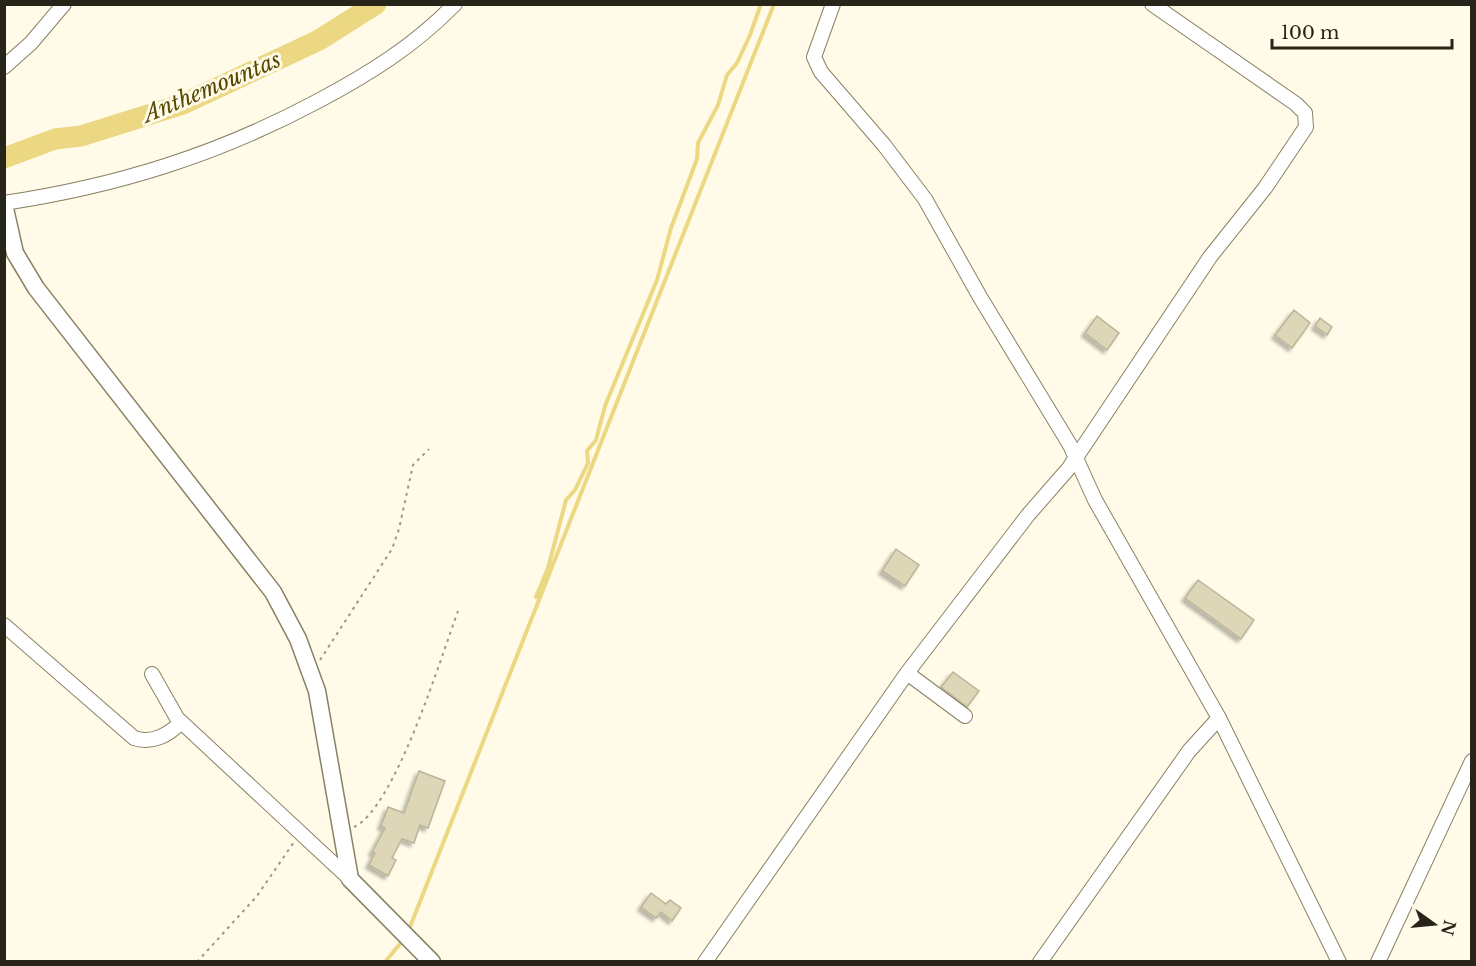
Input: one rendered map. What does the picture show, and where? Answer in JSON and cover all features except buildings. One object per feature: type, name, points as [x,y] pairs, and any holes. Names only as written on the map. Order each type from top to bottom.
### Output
[{"type":"street","points":[[4,67],[30,43],[64,4]]},
{"type":"street","points":[[350,879],[325,731],[312,673],[298,639],[273,592],[56,316],[20,264],[10,238],[4,203],[68,193],[145,174],[221,147],[285,118],[398,55],[455,4]]},
{"type":"street","points":[[833,4],[814,57],[816,63],[832,86],[884,145],[925,199],[980,297],[1070,445],[1095,500],[1219,718],[1339,962]]},
{"type":"street","points":[[705,962],[907,673],[1028,515],[1075,458],[1210,256],[1276,172],[1308,122],[1305,113],[1296,104],[1152,4]]},
{"type":"street","points":[[7,630],[134,738],[142,741],[153,740],[172,731],[181,722]]},
{"type":"street","points":[[907,673],[965,716]]},
{"type":"street","points":[[152,674],[170,711],[300,835],[350,879],[432,962]]},
{"type":"street","points":[[1040,962],[1189,751],[1219,718]]},
{"type":"street","points":[[1378,962],[1472,760]]},
{"type":"path","points":[[312,673],[392,549],[399,529],[413,465],[429,448]]},
{"type":"path","points":[[341,834],[361,824],[382,799],[420,713],[458,611]]},
{"type":"path","points":[[197,962],[257,896],[287,848],[300,835]]},
{"type":"waterway","name":"Anthemountas","points":[[4,158],[55,139],[81,136],[183,104],[319,40],[376,4]]},
{"type":"waterway","points":[[536,597],[548,568],[566,500],[575,490],[588,463],[587,451],[596,440],[605,406],[657,280],[671,228],[697,159],[698,143],[718,105],[727,75],[737,63],[750,35],[761,4]]},
{"type":"waterway","points":[[408,932],[774,4]]},
{"type":"waterway","points":[[385,962],[404,939]]}]
